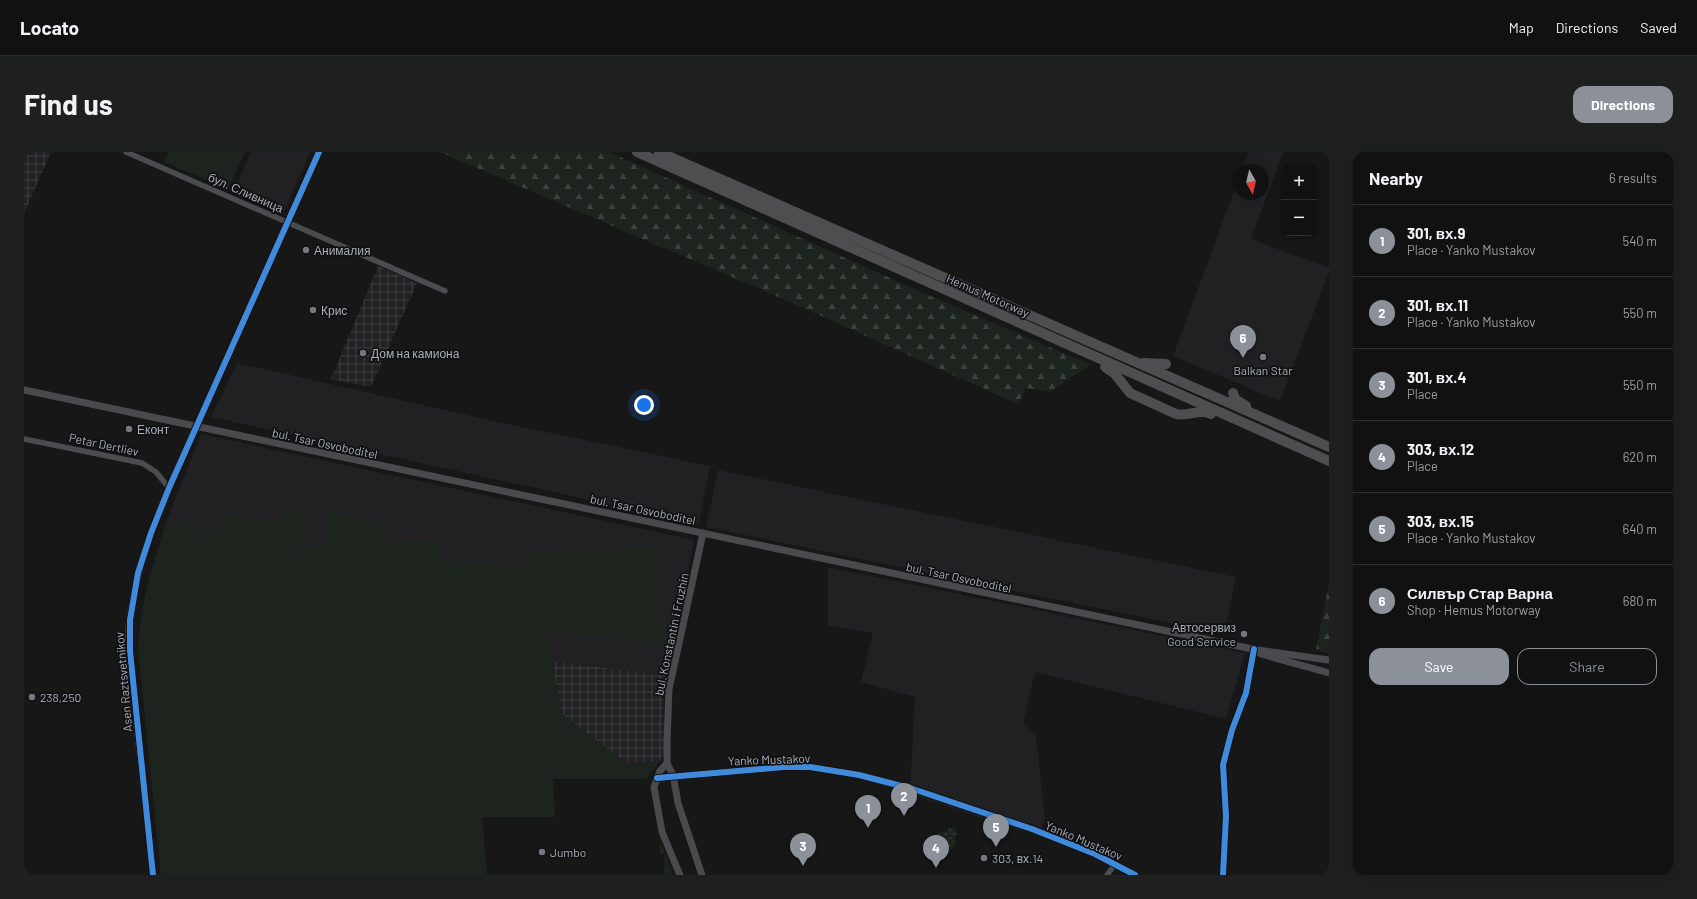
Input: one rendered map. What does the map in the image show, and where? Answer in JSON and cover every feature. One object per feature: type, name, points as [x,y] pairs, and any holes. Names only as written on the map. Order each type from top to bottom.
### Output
[{"type":"highway","name":"Hemus Motorway","points":[[637,152],[1329,461]]},
{"type":"highway","name":"Hemus Motorway","points":[[659,152],[1329,447]]},
{"type":"highway","points":[[1030,328],[1035,336],[1112,371],[1130,393],[1171,412],[1183,415],[1206,412],[1246,430],[1270,435]]},
{"type":"highway","points":[[1134,362],[1166,364]]},
{"type":"highway","points":[[1233,393],[1235,399],[1262,414],[1272,423]]},
{"type":"street","name":"бул. Сливница","points":[[126,152],[444,291]]},
{"type":"street","points":[[196,427],[286,222],[319,152]]},
{"type":"street","name":"bul. Tsar Osvoboditel","points":[[24,390],[1256,650],[1329,660]]},
{"type":"street","name":"Asen Raztsvetnikov","points":[[154,875],[134,699],[130,620],[138,572],[169,488],[196,427]]},
{"type":"street","name":"Petar Dertliev","points":[[24,438],[142,463],[156,472],[169,488]]},
{"type":"street","name":"bul. Konstantin i Fruzhin","points":[[702,875],[678,803],[673,775],[667,763],[669,689],[703,533]]},
{"type":"street","points":[[1223,875],[1226,816],[1223,765],[1232,730],[1246,693],[1256,650]]},
{"type":"street","name":"bul. Tsar Osvoboditel","points":[[1256,650],[1261,654],[1329,673]]},
{"type":"street","points":[[667,763],[656,778],[654,787],[662,832],[680,875]]},
{"type":"street","name":"Yanko Mustakov","points":[[656,778],[673,775],[784,767],[810,767],[859,775],[913,789],[1028,828],[1082,848],[1135,875]]},
{"type":"street","points":[[1107,875],[1115,864]]},
{"type":"shaded area","points":[[24,152],[51,152],[24,214]]},
{"type":"shaded area","points":[[251,152],[310,152],[284,212],[234,191]]},
{"type":"shaded area","points":[[1249,152],[1283,152],[1269,190],[1269,164],[1244,164]]},
{"type":"shaded area","points":[[1233,194],[1233,200],[1265,200],[1251,239],[1329,268],[1329,272],[1280,401],[1173,356]]},
{"type":"shaded area","name":"Дом на камиона","points":[[378,266],[417,283],[371,387],[331,379]]},
{"type":"shaded area","points":[[237,363],[489,420],[710,466],[699,524],[211,417]]},
{"type":"shaded area","points":[[201,434],[694,540],[666,676],[552,661],[545,630],[664,643],[528,554],[529,567],[438,560],[435,537],[386,544],[331,512],[323,551],[299,546],[283,507],[281,523],[221,514],[218,532],[166,522]]},
{"type":"shaded area","points":[[718,470],[1236,577],[1224,634],[706,527]]},
{"type":"shaded area","points":[[828,567],[1245,653],[1226,719],[1035,672],[1023,724],[1036,735],[1045,819],[1038,836],[910,794],[915,697],[861,682],[873,633],[828,626]]},
{"type":"shaded area","points":[[552,661],[666,676],[663,693],[664,753],[659,762],[626,763],[562,714]]},
{"type":"green space","points":[[169,152],[245,152],[228,189],[164,162]]},
{"type":"green space","points":[[440,152],[609,152],[919,291],[1091,365],[1050,392],[1026,388],[1018,404],[790,302]]},
{"type":"green space","points":[[283,507],[305,513],[299,546],[322,551],[331,512],[385,524],[386,544],[435,537],[439,560],[528,567],[528,554],[653,547],[664,644],[546,630],[562,714],[626,763],[659,762],[646,779],[553,779],[555,817],[482,817],[487,875],[161,875],[138,648],[144,600],[166,522],[218,532],[221,514],[280,523]]},
{"type":"green space","points":[[1329,583],[1329,653],[1316,650]]},
{"type":"green space","points":[[950,827],[955,828],[958,834],[954,840],[955,846],[951,850],[946,849],[943,843],[937,842],[935,836],[940,832],[945,832]]},
{"type":"green space","points":[[660,840],[673,875],[664,875],[665,854],[660,854]]},
{"type":"cycle path","points":[[153,875],[130,651],[130,620],[138,573],[151,533],[169,488],[319,152]]},
{"type":"cycle path","points":[[1223,875],[1226,816],[1223,765],[1232,730],[1246,693],[1254,649]]},
{"type":"cycle path","points":[[657,778],[784,767],[810,767],[859,775],[913,789],[1032,829],[1095,854],[1135,875]]},
{"type":"place","name":"Анималия","points":[[306,250]]},
{"type":"place","name":"Крис","points":[[313,310]]},
{"type":"place","name":"Дом на камиона","points":[[363,353]]},
{"type":"place","name":"Balkan Star","points":[[1263,357]]},
{"type":"place","name":"Силвър Стар Варна","points":[[1243,358]]},
{"type":"place","name":"Еконт","points":[[129,429]]},
{"type":"place","name":"Автосервиз Good Service","points":[[1244,634]]},
{"type":"place","name":"238,250","points":[[32,697]]},
{"type":"place","name":"301, вх.11","points":[[904,816]]},
{"type":"place","name":"301, вх.9","points":[[868,828]]},
{"type":"place","name":"303, вх.15","points":[[996,847]]},
{"type":"place","name":"Jumbo","points":[[542,852]]},
{"type":"place","name":"303, вх.14","points":[[984,858]]},
{"type":"place","name":"301, вх.4","points":[[803,866]]},
{"type":"place","name":"303, вх.12","points":[[936,868]]}]
